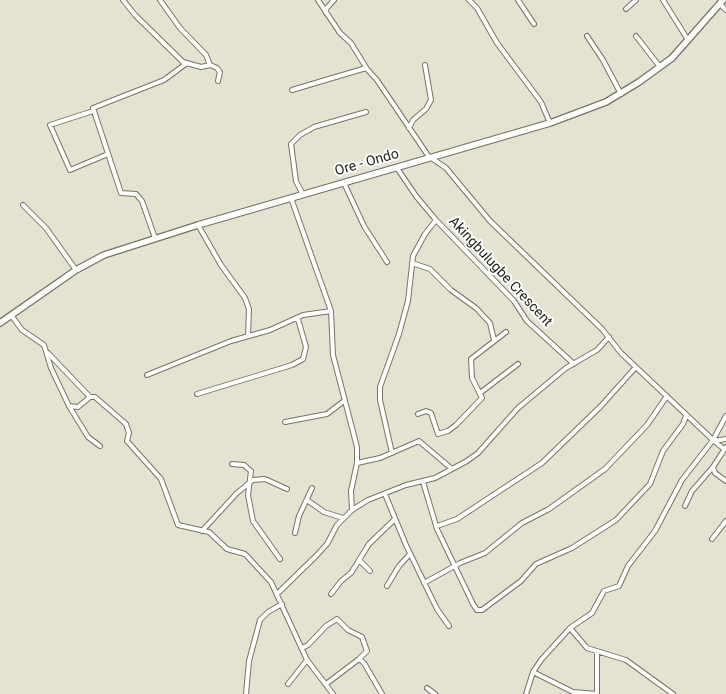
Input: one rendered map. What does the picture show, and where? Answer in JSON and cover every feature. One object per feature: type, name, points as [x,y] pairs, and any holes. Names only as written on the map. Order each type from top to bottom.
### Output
[{"type":"main road","name":"Ore - Ondo","points":[[0,323],[76,270],[94,260],[155,238],[550,123],[584,111],[621,94],[660,67],[689,41],[722,2]]},
{"type":"street","points":[[122,0],[134,15],[187,63],[201,67],[210,65]]},
{"type":"street","points":[[160,0],[180,28],[206,55],[210,65],[220,72],[218,81]]},
{"type":"street","points":[[318,0],[340,33],[351,43],[429,157],[446,168],[490,221],[609,336],[621,353],[686,416],[725,448],[692,491],[685,506]]},
{"type":"street","points":[[326,13],[326,9],[334,0]]},
{"type":"street","points":[[469,0],[477,8],[497,43],[541,102],[550,123]]},
{"type":"street","points":[[518,0],[534,24]]},
{"type":"street","points":[[626,9],[636,0]]},
{"type":"street","points":[[663,0],[689,41]]},
{"type":"street","points":[[722,2],[726,10]]},
{"type":"street","points":[[587,36],[603,60],[621,94]]},
{"type":"street","points":[[636,36],[660,67]]},
{"type":"street","points":[[108,154],[70,170],[50,126],[93,111],[95,106],[171,77],[187,63]]},
{"type":"street","points":[[410,129],[413,120],[426,109],[431,100],[426,65]]},
{"type":"street","points":[[292,90],[364,69],[368,70]]},
{"type":"street","points":[[93,111],[121,193],[136,194],[142,201],[155,238]]},
{"type":"street","points":[[303,195],[296,181],[291,144],[300,135],[314,127],[366,112]]},
{"type":"street","name":"Akingbulugbe Crescent","points":[[397,168],[416,196],[436,220],[514,301],[531,325],[574,364]]},
{"type":"street","points":[[344,183],[364,226],[388,262]]},
{"type":"street","points":[[291,198],[331,311],[333,355],[356,441],[357,463],[351,491],[352,510]]},
{"type":"street","points":[[23,205],[46,228],[76,270]]},
{"type":"street","points":[[392,453],[382,410],[380,388],[399,334],[408,301],[412,263],[418,245],[436,220]]},
{"type":"street","points":[[198,225],[221,265],[245,298],[249,309],[248,336]]},
{"type":"street","points":[[412,263],[430,269],[451,290],[476,308],[490,323],[494,340]]},
{"type":"street","points":[[147,375],[298,319],[302,315],[331,311]]},
{"type":"street","points":[[11,315],[22,330],[41,341],[69,406],[88,437],[100,446]]},
{"type":"street","points":[[198,394],[292,365],[303,359],[306,347],[298,319]]},
{"type":"street","points":[[418,414],[429,412],[437,433],[441,435],[456,425],[482,398],[472,378],[471,359],[506,332]]},
{"type":"street","points":[[277,594],[327,544],[343,518],[352,510],[368,500],[406,485],[422,482],[452,469],[478,453],[518,408],[574,364],[597,350],[609,336]]},
{"type":"street","points":[[46,351],[90,397],[95,397],[126,424],[127,441],[161,479],[178,524],[209,532],[227,549],[245,554],[270,582],[307,660],[333,694]]},
{"type":"street","points":[[480,393],[518,364]]},
{"type":"street","points":[[437,526],[457,519],[542,463],[600,407],[636,367]]},
{"type":"street","points":[[424,583],[484,553],[522,522],[549,509],[605,469],[647,425],[667,396]]},
{"type":"street","points":[[69,406],[78,407],[90,397]]},
{"type":"street","points":[[284,422],[327,414],[344,401]]},
{"type":"street","points":[[422,482],[437,526],[455,566],[475,607],[482,610],[521,581],[536,564],[572,548],[616,520],[650,484],[663,451],[683,424],[686,416]]},
{"type":"street","points":[[526,694],[533,672],[570,628],[592,613],[604,592],[619,586],[628,566],[656,531],[682,480],[714,440],[726,416]]},
{"type":"street","points":[[714,440],[726,439]]},
{"type":"street","points":[[357,463],[368,462],[419,441],[452,469]]},
{"type":"street","points":[[232,464],[244,465],[252,475],[248,495],[253,521],[280,559]]},
{"type":"street","points":[[713,466],[715,472],[726,481]]},
{"type":"street","points":[[202,531],[249,483],[262,478],[287,489]]},
{"type":"street","points":[[296,534],[299,516],[312,488]]},
{"type":"street","points":[[385,494],[394,520],[424,583],[449,626]]},
{"type":"street","points":[[307,500],[324,512],[343,518]]},
{"type":"street","points":[[331,594],[341,581],[351,573],[369,544],[394,520]]},
{"type":"street","points":[[712,539],[726,521]]},
{"type":"street","points":[[387,586],[399,566],[410,554]]},
{"type":"street","points":[[359,560],[370,571]]},
{"type":"street","points":[[246,694],[249,661],[260,620],[268,612],[282,604]]},
{"type":"street","points":[[302,648],[308,645],[326,626],[337,619],[348,630],[362,637],[367,650],[359,659],[326,684]]},
{"type":"street","points":[[570,628],[587,648],[626,660],[673,694]]},
{"type":"street","points":[[533,672],[573,692],[597,694],[597,652]]},
{"type":"street","points":[[359,659],[364,663],[382,694]]},
{"type":"street","points":[[288,684],[307,660]]},
{"type":"street","points":[[427,688],[435,694]]}]
